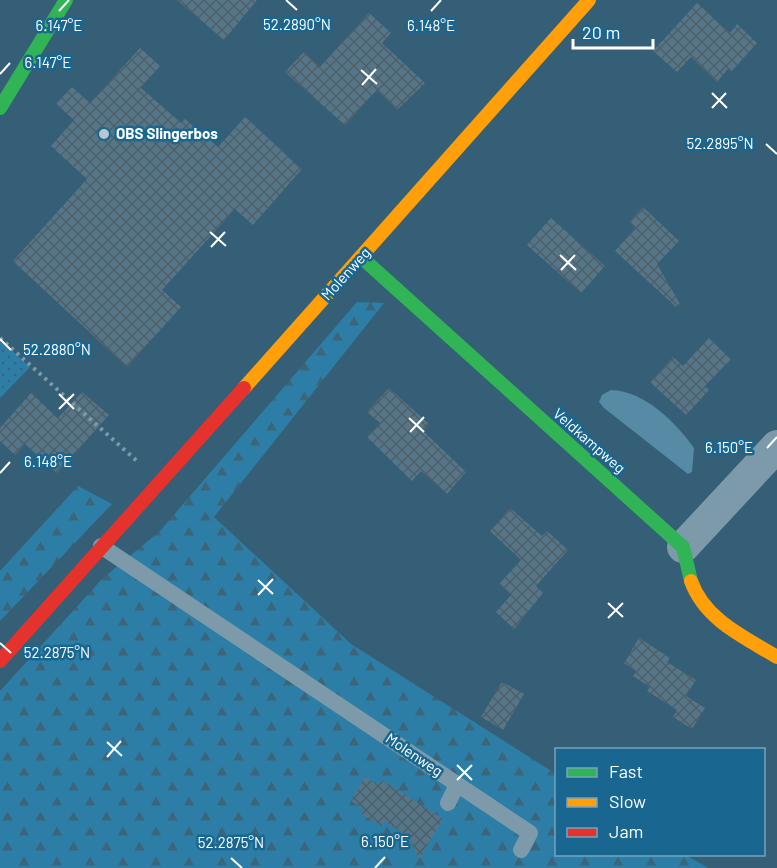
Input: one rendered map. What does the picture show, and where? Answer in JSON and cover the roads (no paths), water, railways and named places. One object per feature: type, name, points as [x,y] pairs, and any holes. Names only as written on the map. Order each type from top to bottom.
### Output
[{"type":"street","points":[[0,108],[66,0]]},
{"type":"street","name":"Molenweg","points":[[0,661],[589,0]]},
{"type":"street","name":"Veldkampweg","points":[[362,257],[683,547]]},
{"type":"street","points":[[777,446],[683,547],[696,592],[708,610],[777,657]]},
{"type":"lane","name":"Molenweg","points":[[101,546],[530,833],[521,850]]},
{"type":"lane","name":"Molenweg","points":[[448,803],[457,785]]},
{"type":"place","name":"OBS Slingerbos","points":[[104,134]]}]
